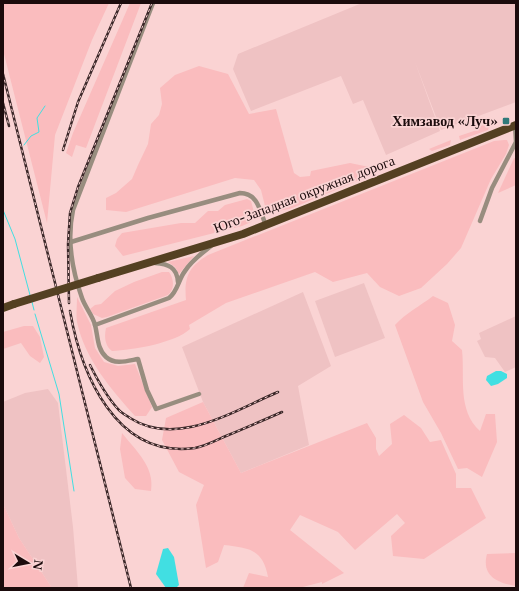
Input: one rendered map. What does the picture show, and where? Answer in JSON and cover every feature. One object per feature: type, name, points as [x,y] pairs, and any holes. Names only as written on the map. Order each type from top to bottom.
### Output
[{"type":"highway","name":"Юго-Западная окружная дорога","points":[[3,308],[149,262],[216,243],[266,226],[516,125]]},
{"type":"street","points":[[153,3],[77,199],[71,221],[73,262],[82,299],[95,325],[99,346],[106,357],[118,362],[138,358],[147,390],[156,409],[198,394]]},
{"type":"street","points":[[480,221],[492,188],[516,141],[516,125]]},
{"type":"street","points":[[71,242],[148,218],[240,193],[248,194],[254,197],[266,226]]},
{"type":"street","points":[[95,325],[169,298],[175,292],[178,283],[192,261],[216,243]]},
{"type":"street","points":[[149,262],[166,264],[172,267],[178,276],[178,283]]},
{"type":"shaded area","points":[[3,3],[109,3],[92,40],[55,135],[47,223],[3,50]]},
{"type":"shaded area","points":[[130,3],[141,3],[86,148],[76,145],[72,157],[66,153],[73,133]]},
{"type":"shaded area","points":[[362,3],[516,3],[516,102],[441,130],[415,62],[440,131],[386,155],[363,100],[353,104],[341,76],[251,111],[233,69],[238,54]]},
{"type":"shaded area","points":[[199,66],[228,74],[249,114],[276,109],[294,173],[300,177],[310,176],[311,171],[350,163],[374,168],[376,173],[290,209],[270,212],[265,206],[261,190],[254,180],[235,178],[126,212],[106,210],[106,198],[116,193],[132,179],[148,144],[151,124],[159,115],[162,104],[160,88],[175,75]]},
{"type":"shaded area","points":[[484,125],[489,127],[488,130],[460,140],[459,136],[477,130],[477,127]]},
{"type":"shaded area","points":[[451,140],[450,145],[432,151],[429,149]]},
{"type":"shaded area","points":[[507,140],[509,145],[506,154],[491,179],[461,248],[447,264],[421,288],[399,296],[380,287],[367,273],[333,282],[315,272],[226,303],[189,325],[190,329],[183,334],[164,342],[131,349],[112,351],[106,344],[106,328],[186,300],[186,285],[189,274],[201,259],[208,255],[494,141]]},
{"type":"shaded area","points":[[514,158],[516,159],[516,185],[498,193]]},
{"type":"shaded area","points":[[247,199],[251,201],[255,216],[251,222],[242,226],[123,256],[115,246],[117,239],[122,233],[181,223],[195,223],[208,211],[218,211],[225,205]]},
{"type":"shaded area","points":[[194,256],[179,274],[175,267],[168,262]]},
{"type":"shaded area","points":[[162,272],[169,272],[172,278],[173,287],[168,295],[102,318],[93,314],[90,309],[95,305],[101,304],[115,291],[134,282]]},
{"type":"shaded area","points":[[364,283],[385,338],[335,357],[315,301]]},
{"type":"shaded area","points":[[303,292],[331,366],[298,386],[309,445],[241,473],[203,402],[182,347]]},
{"type":"shaded area","points":[[433,296],[448,303],[455,325],[452,341],[462,350],[465,404],[473,423],[480,431],[486,414],[495,414],[497,442],[482,477],[467,468],[458,469],[441,433],[423,402],[395,325],[408,313]]},
{"type":"shaded area","points":[[77,297],[91,325],[95,348],[104,362],[118,366],[135,364],[152,407],[146,416],[135,416],[108,384],[92,361],[81,336],[77,322]]},
{"type":"shaded area","points":[[516,316],[516,367],[505,372],[495,358],[485,357],[477,341],[481,339],[479,333]]},
{"type":"shaded area","points":[[24,326],[33,326],[40,337],[44,357],[40,363],[30,356],[21,343],[3,349],[3,332]]},
{"type":"shaded area","points":[[48,389],[58,403],[73,527],[78,588],[52,588],[19,538],[3,504],[3,402],[25,393]]},
{"type":"shaded area","points":[[203,402],[241,473],[367,423],[376,438],[376,449],[379,456],[392,444],[390,424],[404,415],[421,428],[430,442],[441,440],[456,474],[456,488],[471,488],[486,518],[424,559],[393,556],[391,536],[405,523],[397,514],[355,550],[338,532],[300,515],[290,530],[344,573],[322,584],[322,582],[299,588],[243,588],[249,573],[268,577],[263,561],[258,555],[248,549],[224,545],[218,562],[206,568],[196,505],[204,485],[179,472],[162,440],[166,418]]},
{"type":"shaded area","points":[[122,433],[147,467],[150,474],[151,491],[135,489],[125,478],[120,449]]},
{"type":"shaded area","points":[[3,504],[19,538],[52,588],[3,588]]},
{"type":"shaded area","points":[[516,553],[516,586],[503,583],[492,577],[486,568],[487,554]]},
{"type":"water","points":[[496,371],[501,371],[507,374],[507,378],[498,384],[491,386],[486,380],[487,376]]},
{"type":"water","points":[[168,548],[174,557],[179,585],[176,588],[166,588],[156,574],[163,549]]},
{"type":"waterway","points":[[24,145],[31,136],[39,132],[37,118],[45,106]]},
{"type":"waterway","points":[[3,210],[15,239],[30,295]]},
{"type":"waterway","points":[[32,302],[34,310]]},
{"type":"waterway","points":[[35,314],[59,394],[74,491]]},
{"type":"railway","points":[[63,150],[78,102],[121,3]]},
{"type":"railway","points":[[69,303],[68,244],[70,213],[78,187],[152,3]]},
{"type":"railway","points":[[3,74],[131,588]]},
{"type":"railway","points":[[3,103],[9,126]]},
{"type":"railway","points":[[70,311],[75,335],[83,361],[94,385],[107,407],[124,426],[144,440],[167,448],[195,448],[211,443],[282,412]]},
{"type":"railway","points":[[90,365],[106,394],[121,412],[148,426],[167,429],[186,428],[205,423],[278,392]]},
{"type":"place","name":"Химзавод «Луч»","points":[[506,121]]}]
